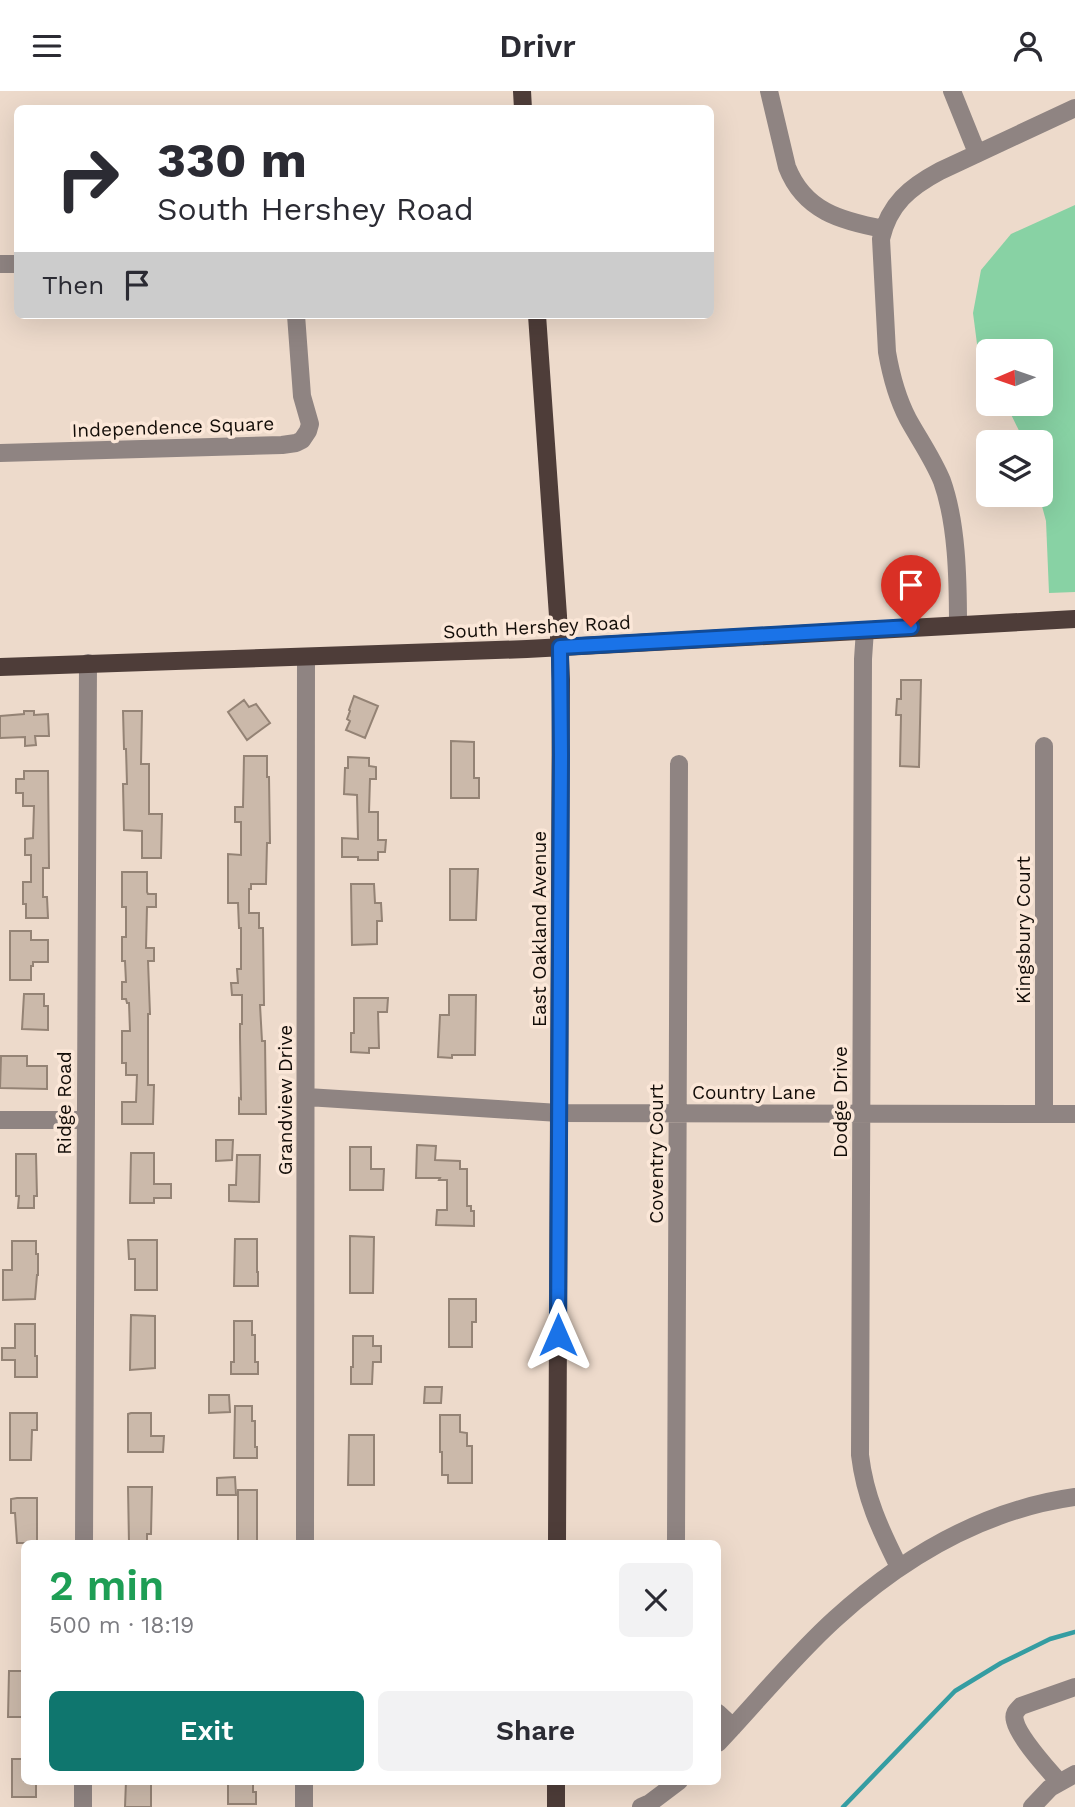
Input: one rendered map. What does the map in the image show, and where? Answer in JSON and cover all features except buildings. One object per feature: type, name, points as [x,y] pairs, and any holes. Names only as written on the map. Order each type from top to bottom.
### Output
[{"type":"main road","name":"East Oakland Avenue","points":[[537,319],[560,647],[557,1540]]},
{"type":"main road","name":"South Hershey Road","points":[[0,667],[560,647],[1075,619]]},
{"type":"main road","points":[[556,1785],[556,1807]]},
{"type":"street","points":[[769,91],[790,176],[804,196],[834,216],[884,229]]},
{"type":"street","points":[[952,91],[977,153]]},
{"type":"street","points":[[958,625],[950,507],[936,469],[906,416],[889,366],[881,239],[896,204],[918,182],[1075,107]]},
{"type":"street","name":"Independence Square","points":[[0,453],[296,443],[302,440],[310,424],[302,396],[296,319]]},
{"type":"street","name":"Dodge Drive","points":[[864,630],[860,1455],[870,1506],[899,1567]]},
{"type":"street","name":"Grandview Drive","points":[[305,1540],[306,657]]},
{"type":"street","name":"Ridge Road","points":[[84,1540],[88,663]]},
{"type":"street","name":"Kingsbury Court","points":[[1044,746],[1044,1113]]},
{"type":"street","name":"Coventry Court","points":[[676,1540],[679,764]]},
{"type":"street","name":"Country Lane","points":[[307,1097],[559,1113],[1075,1114]]},
{"type":"street","points":[[0,1120],[85,1120]]},
{"type":"street","points":[[721,1740],[834,1620],[899,1567],[959,1533],[994,1518],[1038,1504],[1075,1497]]},
{"type":"street","points":[[1032,1807],[1067,1778],[1019,1732],[1014,1716],[1016,1710],[1075,1687]]},
{"type":"street","points":[[721,1716],[733,1727]]},
{"type":"street","points":[[83,1785],[83,1807]]},
{"type":"street","points":[[304,1785],[304,1807]]},
{"type":"street","points":[[640,1807],[650,1803],[674,1785]]},
{"type":"green space","points":[[1075,205],[1075,592],[1049,593],[1046,521],[1042,507],[1053,507],[1053,430],[1019,430],[1012,417],[1054,417],[1054,339],[976,339],[973,313],[981,270],[1011,234]]},
{"type":"waterway","points":[[843,1807],[955,1691],[1001,1663],[1050,1639],[1075,1632]]},
{"type":"route","points":[[558,1335],[560,647],[911,627]]}]
